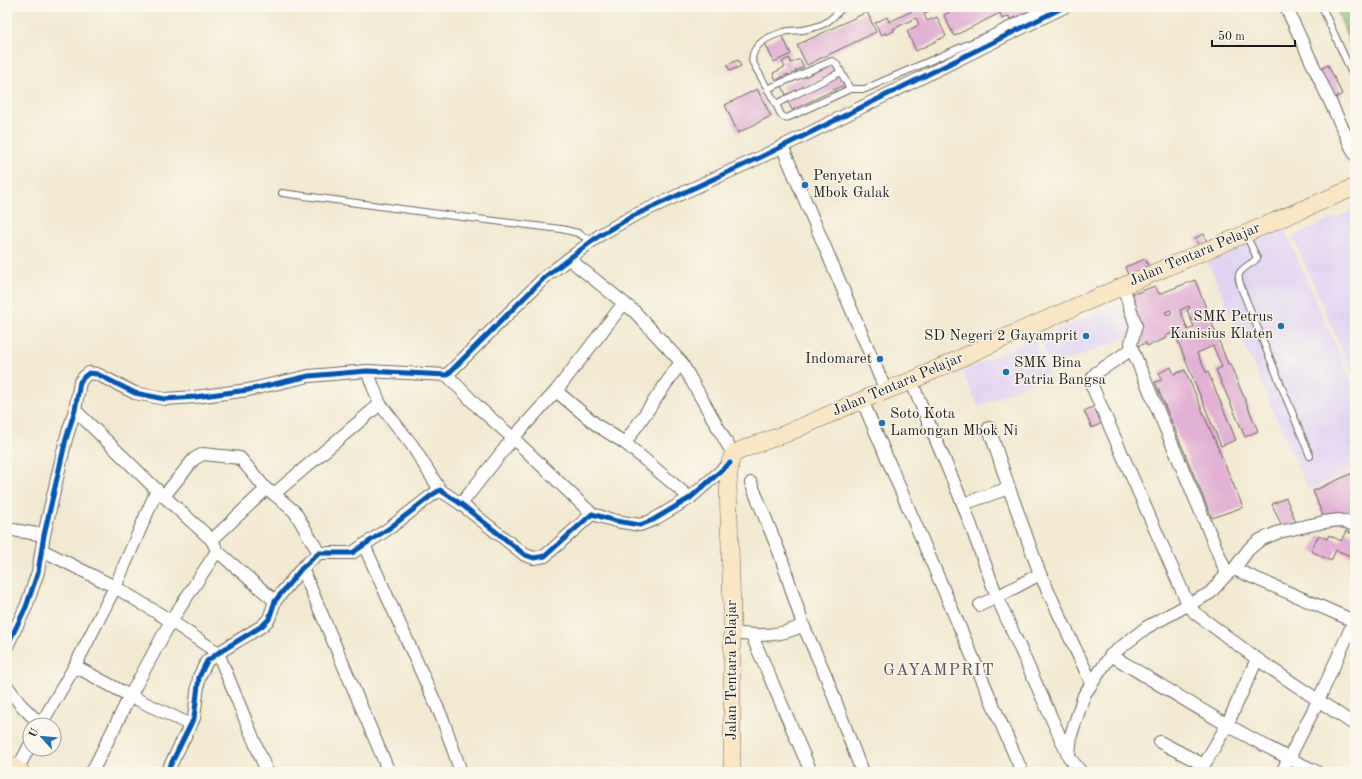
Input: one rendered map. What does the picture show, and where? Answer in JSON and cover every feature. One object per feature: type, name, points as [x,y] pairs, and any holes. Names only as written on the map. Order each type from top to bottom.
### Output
[{"type":"main road","name":"Jalan Tentara Pelajar","points":[[732,772],[732,633],[728,486],[731,459],[738,451],[785,434],[862,400],[911,381],[1123,286],[1355,187]]},
{"type":"street","points":[[447,375],[544,277],[591,241],[633,216],[782,146],[1064,7]]},
{"type":"street","points":[[1286,7],[1355,155]]},
{"type":"street","points":[[782,146],[886,391]]},
{"type":"street","points":[[7,646],[26,607],[36,579],[44,535],[66,439],[75,410],[80,382],[89,373],[97,374],[136,393],[165,398],[195,397],[248,390],[309,376],[367,371],[447,375],[478,407],[513,438],[592,514],[616,521],[640,525],[653,520],[690,498],[731,459],[681,362],[635,312],[569,259]]},
{"type":"street","points":[[1123,286],[1136,326],[1131,343],[1132,349],[1230,571],[1355,621],[1318,701],[1282,772]]},
{"type":"street","points":[[461,504],[513,438],[556,391],[624,303]]},
{"type":"street","points":[[1132,349],[1096,373],[1093,377],[1092,386],[1188,604],[1195,614],[1257,660],[1355,725]]},
{"type":"street","points":[[625,443],[681,362]]},
{"type":"street","points":[[367,371],[380,404],[412,445],[440,490],[461,504],[525,555],[534,558],[545,556],[592,514]]},
{"type":"street","points":[[911,381],[963,504],[997,597],[1068,757],[1081,772]]},
{"type":"street","points":[[556,391],[598,426],[625,443],[690,498]]},
{"type":"street","points":[[862,400],[1022,772]]},
{"type":"street","points":[[92,772],[130,696],[171,621],[215,546],[270,492],[380,404]]},
{"type":"street","points":[[75,410],[215,546],[275,601]]},
{"type":"street","points":[[989,428],[1040,574],[1091,682]]},
{"type":"street","points":[[46,717],[75,666],[161,493],[194,459],[203,454],[240,458],[270,492],[295,512],[319,553]]},
{"type":"street","points":[[751,483],[780,554],[803,625],[826,676],[862,772]]},
{"type":"street","points":[[963,504],[1009,488]]},
{"type":"street","points":[[167,772],[194,718],[199,677],[207,661],[218,652],[262,626],[269,619],[275,601],[302,568],[319,553],[352,553],[391,527],[440,490]]},
{"type":"street","points":[[1068,757],[1071,735],[1084,695],[1091,682],[1111,655],[1147,627],[1210,593],[1249,549],[1260,540],[1279,532],[1324,522],[1339,520],[1355,525]]},
{"type":"street","points":[[7,529],[44,535]]},
{"type":"street","points":[[364,545],[443,720],[461,772]]},
{"type":"street","points":[[42,550],[115,587],[218,652],[267,772]]},
{"type":"street","points":[[302,568],[389,772]]},
{"type":"street","points":[[980,605],[1040,574]]},
{"type":"street","points":[[732,633],[752,636],[788,632],[803,625]]},
{"type":"street","points":[[752,636],[811,772]]},
{"type":"street","points":[[1111,655],[1226,725],[1289,759],[1317,772]]},
{"type":"street","points":[[1160,742],[1202,768],[1226,725],[1257,660]]},
{"type":"street","points":[[75,666],[130,696],[191,724]]},
{"type":"street","points":[[7,686],[20,704],[33,717]]},
{"type":"street","points":[[15,768],[22,757]]},
{"type":"lane","points":[[843,7],[823,25],[805,30],[786,31],[758,44],[752,55],[752,60],[782,115],[786,118],[850,89],[865,89],[986,36],[1045,7]]},
{"type":"lane","points":[[1322,7],[1355,80]]},
{"type":"lane","points":[[768,89],[829,61],[836,63],[850,89]]},
{"type":"lane","points":[[776,104],[842,72]]},
{"type":"lane","points":[[282,193],[561,229],[578,233],[591,241]]},
{"type":"lane","points":[[1246,234],[1257,258],[1241,270],[1239,273],[1239,280],[1310,456]]},
{"type":"shaded area","points":[[1353,210],[1355,216],[1355,381],[1293,236]]},
{"type":"shaded area","name":"SMK Petrus Kanisius Klaten","points":[[1284,228],[1355,389],[1355,469],[1308,490],[1208,262]]},
{"type":"shaded area","name":"SD Negeri 2 Gayamprit","points":[[1121,304],[1133,335],[1050,367],[1039,337]]},
{"type":"shaded area","name":"SMK Bina Patria Bangsa","points":[[1033,338],[1050,373],[979,407],[962,372]]},
{"type":"green space","points":[[1336,7],[1355,7],[1355,57]]},
{"type":"building","points":[[921,7],[930,7],[931,10],[924,14],[927,21],[937,17],[946,36],[916,51],[907,31],[919,25],[916,18],[893,29],[894,31],[886,35],[886,33],[881,35],[875,23],[887,17],[889,22]]},
{"type":"building","points":[[959,7],[1037,7],[1032,9],[1033,12],[1017,20],[1016,17],[1010,20],[1009,16],[1002,19],[1000,13],[954,36],[944,15]]},
{"type":"building","points":[[867,12],[876,32],[807,65],[797,45]]},
{"type":"building","points":[[782,35],[791,54],[774,62],[765,43]]},
{"type":"building","points":[[789,58],[791,63],[800,59],[804,67],[795,71],[796,73],[789,77],[788,74],[776,80],[773,73],[785,67],[782,62]]},
{"type":"building","points":[[738,60],[741,66],[730,71],[727,65]]},
{"type":"building","points":[[835,62],[838,71],[786,95],[782,86]]},
{"type":"building","points":[[1328,65],[1342,94],[1332,100],[1317,71]]},
{"type":"building","points":[[840,75],[844,85],[792,110],[787,100]]},
{"type":"building","points":[[757,89],[771,116],[738,133],[725,105]]},
{"type":"building","points":[[1204,234],[1207,243],[1199,246],[1195,238]]},
{"type":"building","points":[[1145,259],[1149,267],[1128,275],[1125,267]]},
{"type":"building","points":[[1195,280],[1228,364],[1230,364],[1258,431],[1245,437],[1216,370],[1222,367],[1213,346],[1197,353],[1206,372],[1208,372],[1236,440],[1221,446],[1174,332],[1166,336],[1167,338],[1147,346],[1146,343],[1135,347],[1132,340],[1141,334],[1128,296],[1155,286],[1159,294]],"holes":[[[1189,306],[1190,308],[1187,310],[1194,327],[1188,330],[1180,310]],[[1170,310],[1172,313],[1167,315],[1165,312]]]},
{"type":"building","points":[[1171,367],[1174,374],[1185,370],[1243,507],[1212,518],[1155,382],[1162,380],[1159,373]]},
{"type":"building","points":[[1099,404],[1106,421],[1092,428],[1084,411]]},
{"type":"building","points":[[1355,472],[1355,517],[1344,522],[1325,521],[1313,491]]},
{"type":"building","points":[[1286,498],[1298,527],[1284,531],[1272,504]]},
{"type":"building","points":[[1346,531],[1355,535],[1355,558],[1336,550],[1331,561],[1311,551],[1319,535],[1327,539],[1329,535],[1341,541]]},
{"type":"cycle path","points":[[7,646],[26,607],[38,572],[44,535],[66,439],[75,410],[80,382],[89,373],[97,374],[135,393],[165,399],[195,397],[248,390],[309,376],[367,371],[447,375],[545,277],[600,235],[633,216],[761,157],[1064,7]]},
{"type":"cycle path","points":[[167,772],[194,718],[199,677],[207,661],[262,626],[269,619],[275,601],[302,568],[319,553],[352,553],[391,527],[440,490],[461,504],[525,555],[534,558],[545,556],[592,514],[616,521],[640,525],[653,520],[690,498],[730,463]]},
{"type":"place","name":"Penyetan Mbok Galak","points":[[805,185]]},
{"type":"place","name":"SMK Petrus Kanisius Klaten","points":[[1281,326]]},
{"type":"place","name":"SD Negeri 2 Gayamprit","points":[[1086,336]]},
{"type":"place","name":"Indomaret","points":[[880,359]]},
{"type":"place","name":"SMK Bina Patria Bangsa","points":[[1006,372]]},
{"type":"place","name":"Soto Kota Lamongan Mbok Ni","points":[[882,423]]},
{"type":"district","name":"GAYAMPRIT","points":[[939,670]]}]
